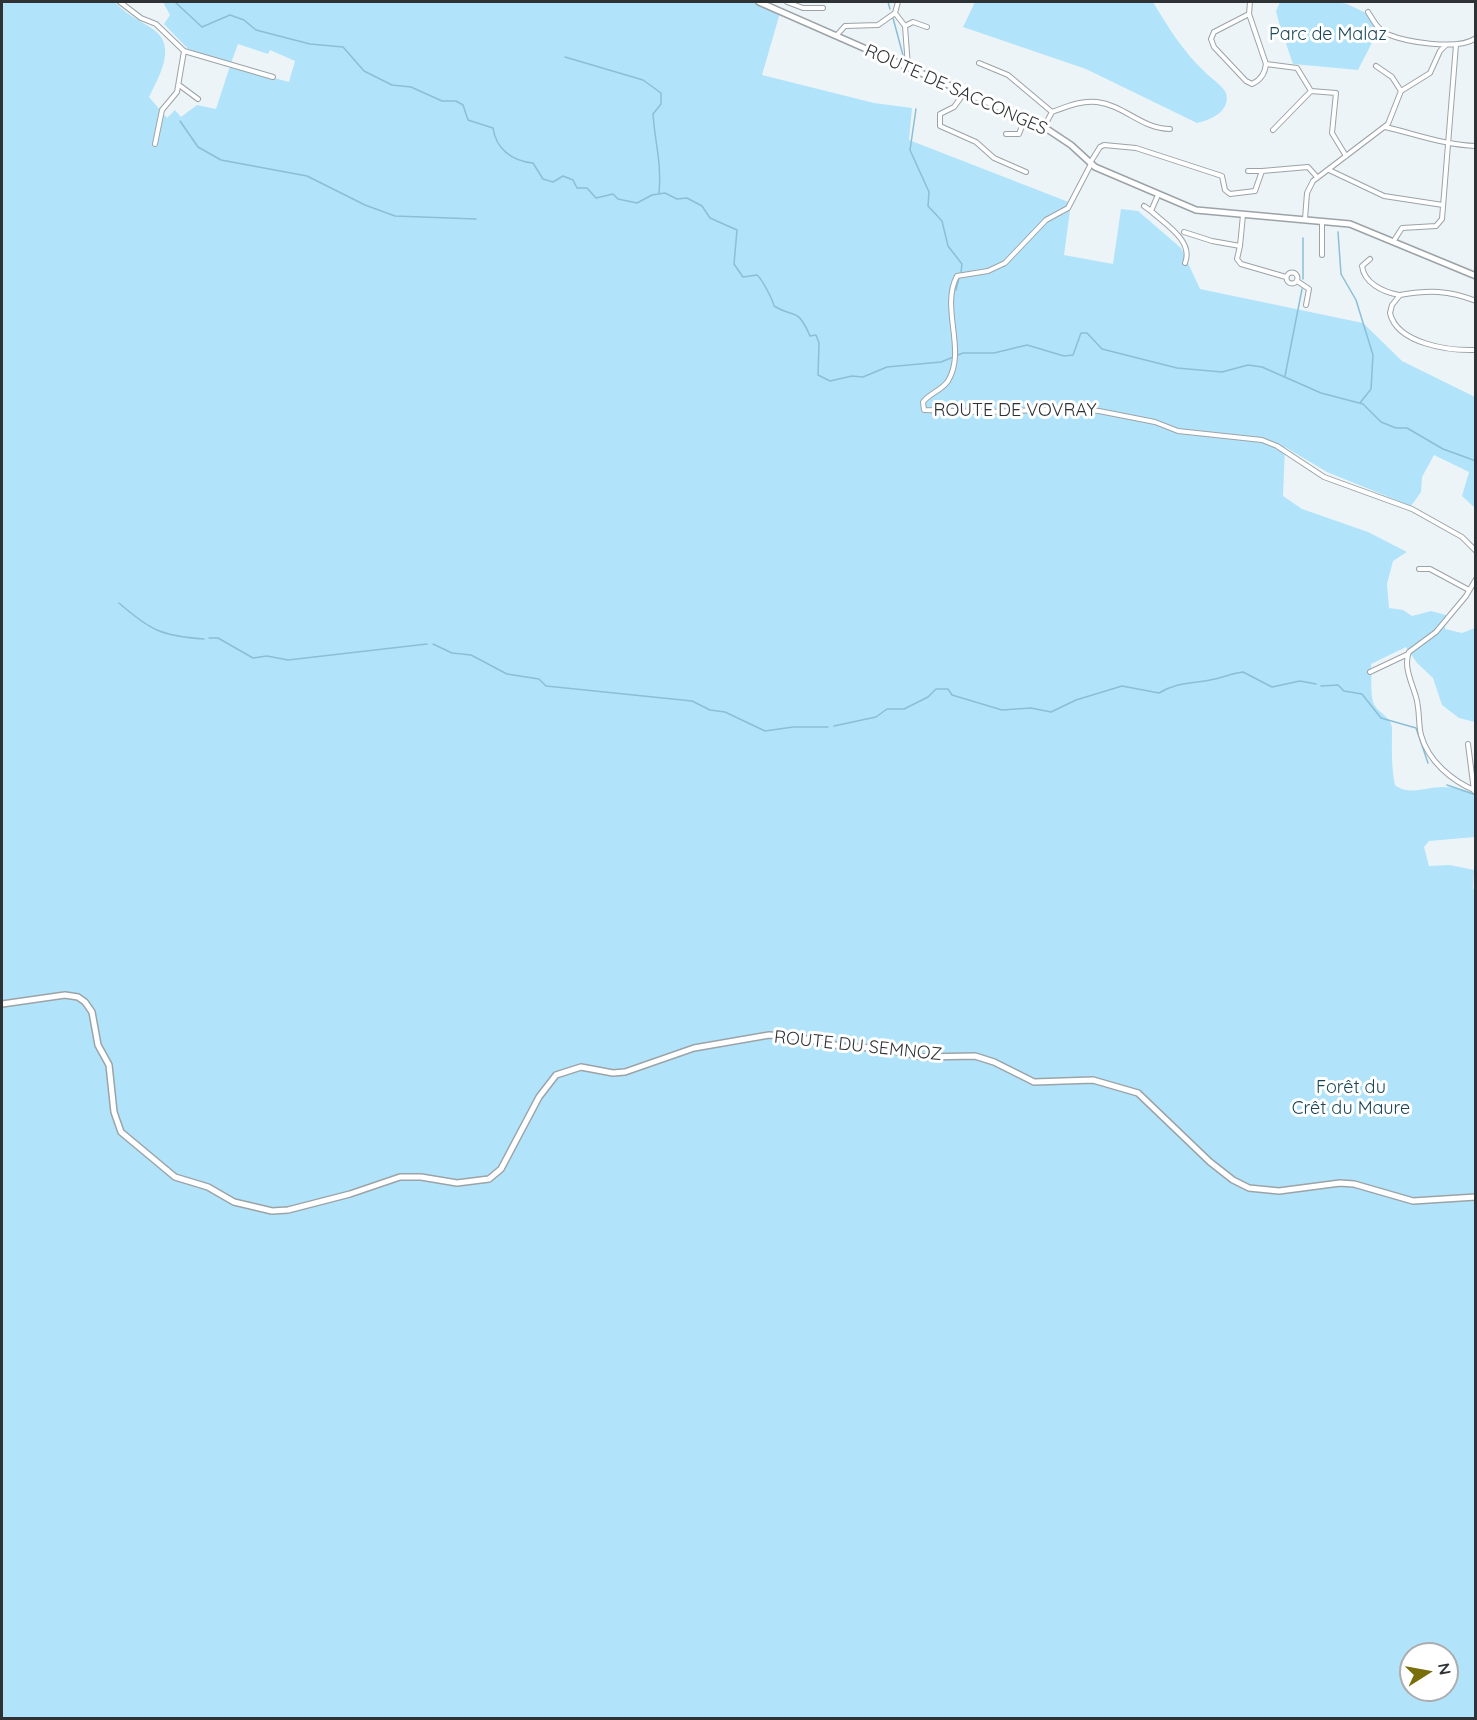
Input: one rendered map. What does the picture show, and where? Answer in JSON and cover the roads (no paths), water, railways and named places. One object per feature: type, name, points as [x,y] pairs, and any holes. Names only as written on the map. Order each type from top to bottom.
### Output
[{"type":"main road","name":"ROUTE DE SACCONGES","points":[[759,2],[1044,127],[1071,145],[1091,164],[1196,210],[1350,224],[1476,276]]},
{"type":"main road","name":"ROUTE DU SEMNOZ","points":[[2,1004],[65,995],[78,997],[85,1002],[92,1010],[96,1039],[109,1065],[114,1112],[122,1132],[170,1174],[215,1190],[234,1202],[267,1210],[284,1210],[357,1192],[400,1177],[421,1177],[457,1183],[482,1181],[494,1176],[503,1165],[538,1097],[551,1080],[563,1071],[581,1067],[613,1073],[625,1072],[694,1048],[775,1035],[845,1047],[882,1048],[923,1057],[975,1056],[994,1062],[1034,1082],[1093,1080],[1126,1087],[1149,1100],[1165,1120],[1210,1162],[1233,1180],[1249,1188],[1279,1191],[1340,1183],[1413,1201],[1476,1197]]},
{"type":"street","points":[[120,2],[141,18],[156,24],[184,51],[273,77]]},
{"type":"street","points":[[787,2],[805,9],[824,8]]},
{"type":"street","points":[[805,9],[806,2]]},
{"type":"street","points":[[836,36],[845,26],[878,26],[895,13],[898,2]]},
{"type":"street","points":[[1249,14],[1214,32],[1211,39],[1214,47],[1246,81],[1252,84],[1258,81],[1265,72],[1266,64],[1249,14],[1250,2]]},
{"type":"street","points":[[1368,12],[1385,33],[1446,45],[1456,45],[1476,38]]},
{"type":"street","points":[[895,13],[905,26],[908,68]]},
{"type":"street","points":[[905,26],[913,22],[927,27]]},
{"type":"street","points":[[1305,219],[1309,188],[1317,177],[1384,127],[1393,116],[1401,92],[1430,73],[1440,51],[1446,45]]},
{"type":"street","points":[[1394,242],[1402,228],[1439,224],[1443,205],[1456,45]]},
{"type":"street","points":[[155,144],[159,118],[179,86],[184,51]]},
{"type":"street","points":[[979,63],[1008,75],[1052,112]]},
{"type":"street","points":[[1266,64],[1297,68],[1311,91]]},
{"type":"street","points":[[1376,66],[1392,76],[1401,92]]},
{"type":"street","points":[[179,86],[198,99]]},
{"type":"street","points":[[1273,130],[1311,91]]},
{"type":"street","points":[[1311,91],[1336,93],[1332,133],[1346,156]]},
{"type":"street","points":[[964,93],[954,107],[940,114],[940,126],[976,142],[994,158],[1026,172]]},
{"type":"street","points":[[1044,127],[1052,112],[1082,103],[1097,102],[1113,106],[1147,125],[1170,129]]},
{"type":"street","points":[[1006,134],[1019,134],[1025,118]]},
{"type":"street","points":[[1384,127],[1418,134],[1448,145],[1476,146]]},
{"type":"street","points":[[1091,164],[1101,147],[1136,148],[1222,176],[1225,189],[1230,194],[1255,191],[1262,171]]},
{"type":"street","name":"ROUTE DE VOVRAY","points":[[1091,164],[1068,208],[1046,220],[1005,263],[988,271],[957,276],[952,298],[955,358],[943,388],[923,402],[924,410],[978,412],[1066,409],[1099,411],[1146,420],[1178,431],[1262,440],[1278,447],[1324,477],[1412,509],[1462,537],[1476,551]]},
{"type":"street","points":[[1248,171],[1308,167],[1317,177]]},
{"type":"street","points":[[1329,170],[1384,196],[1443,205]]},
{"type":"street","points":[[1150,212],[1158,195]]},
{"type":"street","points":[[1144,206],[1183,241],[1187,255],[1185,263]]},
{"type":"street","points":[[1244,215],[1237,259],[1241,264],[1286,277],[1290,284],[1297,281]]},
{"type":"street","points":[[1322,220],[1322,255]]},
{"type":"street","points":[[1184,232],[1212,241],[1240,246]]},
{"type":"street","points":[[1370,259],[1362,266],[1369,280],[1384,291],[1400,295],[1437,290],[1455,293],[1476,301]]},
{"type":"street","points":[[1286,277],[1292,273],[1297,276],[1297,281],[1309,289],[1306,305]]},
{"type":"street","points":[[1400,295],[1392,305],[1390,313],[1394,323],[1406,333],[1435,347],[1476,350]]},
{"type":"street","points":[[1419,569],[1430,569],[1469,590]]},
{"type":"street","points":[[1370,672],[1408,654],[1436,632],[1476,579]]},
{"type":"street","points":[[1408,654],[1408,670],[1418,704],[1421,734],[1425,746],[1444,771],[1475,791]]},
{"type":"street","points":[[1468,744],[1475,791]]},
{"type":"waterway","points":[[175,2],[202,27],[230,15],[244,20],[256,30],[310,44],[343,47],[364,71],[392,85],[411,87],[442,101],[456,101],[463,105],[468,120],[493,128],[501,148],[518,160],[533,163],[543,179],[553,182],[563,176],[573,180],[577,188],[587,188],[596,198],[613,194],[618,199],[637,203],[652,195],[665,193],[677,199],[687,198],[702,206],[710,218],[737,230],[734,264],[743,277],[757,275],[774,306],[798,317],[810,336],[816,335],[819,343],[818,375],[830,381],[852,376],[863,377],[887,367],[941,362],[963,353],[994,353],[1027,345],[1064,356],[1073,355],[1081,333],[1087,333],[1102,349],[1177,368],[1222,372],[1248,365],[1262,367],[1321,393],[1363,404],[1381,422],[1396,428],[1407,428],[1443,449],[1476,461]]},
{"type":"waterway","points":[[888,2],[890,9]]},
{"type":"waterway","points":[[893,18],[904,59]]},
{"type":"waterway","points":[[565,57],[643,80],[661,93],[661,104],[653,114],[659,163],[659,194]]},
{"type":"waterway","points":[[916,109],[910,150],[929,192],[928,206],[942,221],[948,246],[962,264],[961,272]]},
{"type":"waterway","points":[[180,121],[198,147],[221,160],[307,176],[365,205],[395,216],[476,219]]},
{"type":"waterway","points":[[1338,232],[1341,274],[1356,300],[1373,355],[1371,389],[1360,403]]},
{"type":"waterway","points":[[1303,238],[1303,279]]},
{"type":"waterway","points":[[956,290],[959,278]]},
{"type":"waterway","points":[[1285,376],[1302,289]]},
{"type":"waterway","points":[[119,603],[139,620],[157,630],[177,636],[204,639]]},
{"type":"waterway","points":[[209,638],[218,638],[253,658],[267,656],[288,660],[427,644]]},
{"type":"waterway","points":[[433,644],[452,653],[471,655],[507,674],[539,679],[546,686],[692,701],[710,710],[725,712],[765,731],[793,727],[828,727]]},
{"type":"waterway","points":[[834,726],[876,717],[887,709],[904,709],[928,697],[936,689],[948,689],[952,695],[1002,710],[1031,708],[1051,712],[1076,700],[1122,686],[1159,693],[1180,685],[1243,672],[1272,687],[1300,681],[1316,684]]},
{"type":"waterway","points":[[1321,686],[1338,685],[1344,691],[1362,694],[1381,718],[1416,728],[1428,763]]},
{"type":"waterway","points":[[1447,785],[1476,795]]},
{"type":"park label","name":"Parc de Malaz","points":[[1328,35]]},
{"type":"park label","name":"Forêt du Crêt du Maure","points":[[1351,1098]]}]
